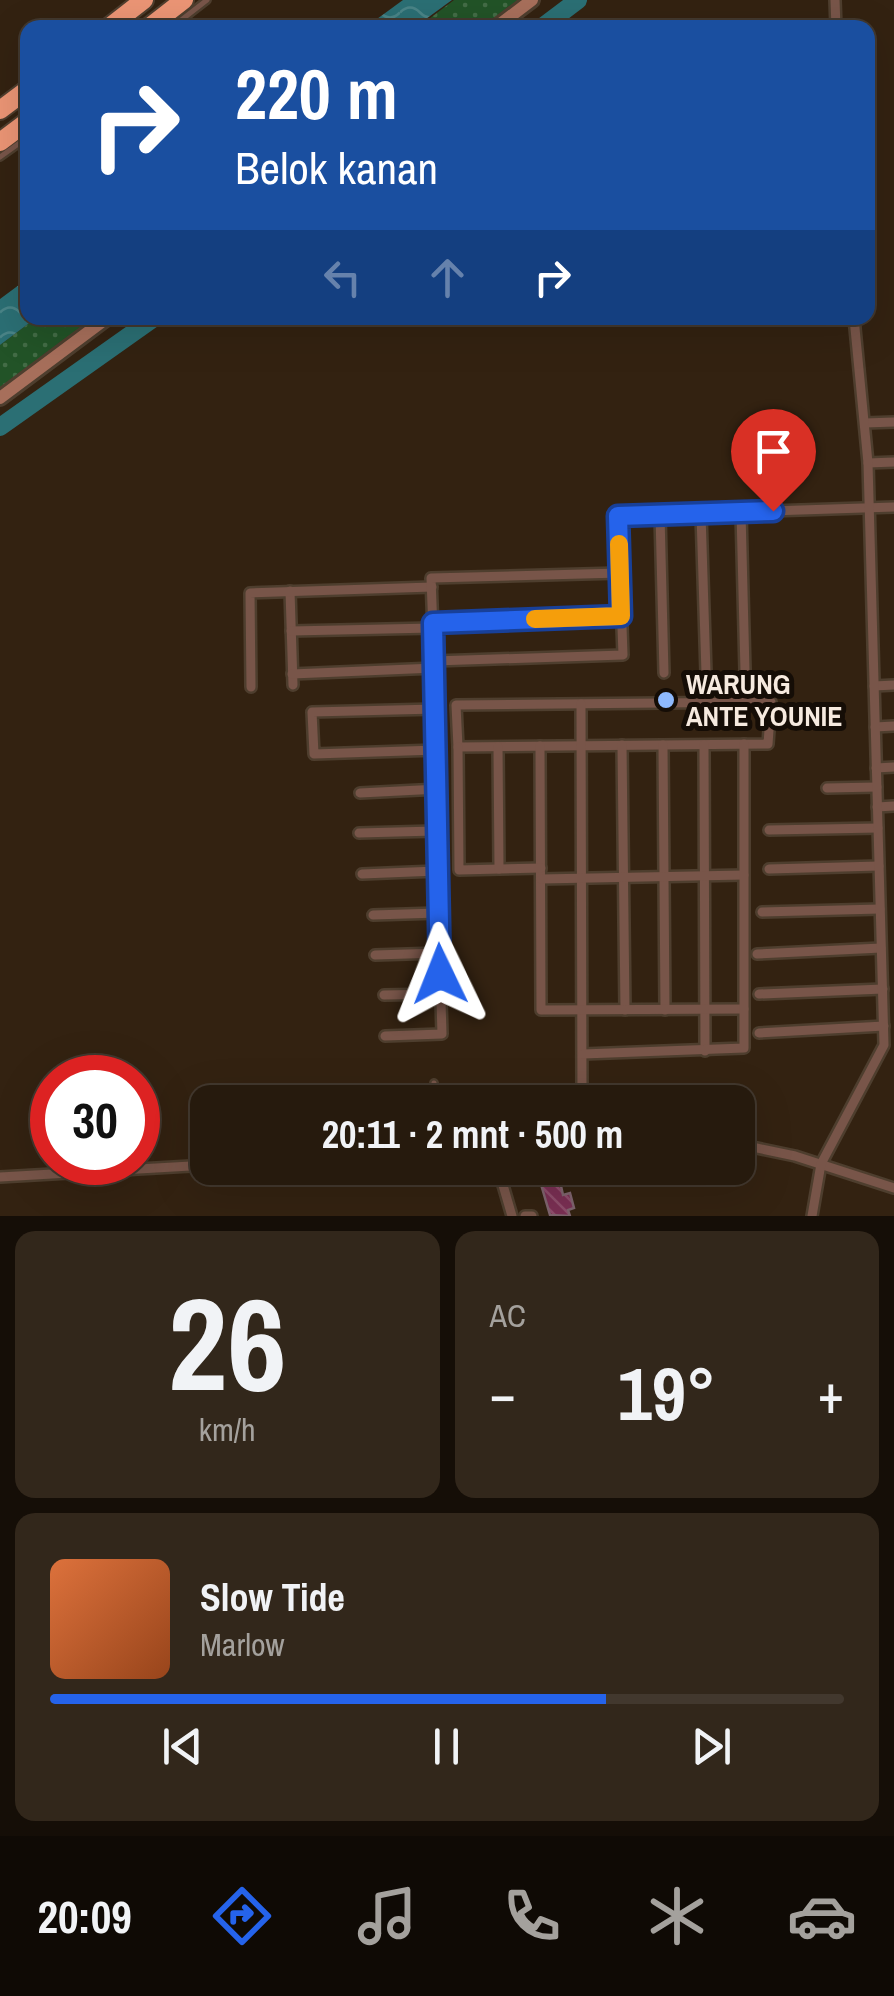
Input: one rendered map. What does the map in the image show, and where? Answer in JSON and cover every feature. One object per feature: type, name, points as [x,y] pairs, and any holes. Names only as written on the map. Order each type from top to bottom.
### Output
[{"type":"highway","points":[[118,20],[144,0]]},
{"type":"highway","points":[[158,20],[184,0]]},
{"type":"main road","points":[[506,20],[532,0]]},
{"type":"main road","points":[[0,398],[98,325]]},
{"type":"street","points":[[812,1216],[821,1164],[884,1045],[889,1008],[882,970],[868,463],[855,325]]},
{"type":"street","points":[[865,422],[894,422]]},
{"type":"street","points":[[868,463],[894,462]]},
{"type":"street","points":[[290,591],[292,679],[434,665],[623,655],[618,516],[894,507]]},
{"type":"street","points":[[741,512],[745,671]]},
{"type":"street","points":[[701,514],[706,672]]},
{"type":"street","points":[[660,515],[664,674]]},
{"type":"street","points":[[384,1036],[442,1034],[431,578],[620,573]]},
{"type":"street","points":[[251,687],[250,593],[432,587]]},
{"type":"street","points":[[291,632],[621,616]]},
{"type":"street","points":[[874,686],[894,686]]},
{"type":"street","points":[[458,748],[768,744],[770,702],[456,705],[459,870],[541,868]]},
{"type":"street","points":[[581,704],[582,1085]]},
{"type":"street","points":[[436,709],[312,712],[314,754],[438,750]]},
{"type":"street","points":[[875,727],[894,726]]},
{"type":"street","points":[[704,744],[705,1051]]},
{"type":"street","points":[[583,1054],[744,1048],[744,744]]},
{"type":"street","points":[[663,745],[665,1010]]},
{"type":"street","points":[[540,746],[542,1010],[744,1010]]},
{"type":"street","points":[[622,746],[625,1010]]},
{"type":"street","points":[[498,747],[499,868]]},
{"type":"street","points":[[876,768],[894,767]]},
{"type":"street","points":[[827,788],[876,786]]},
{"type":"street","points":[[360,792],[439,789]]},
{"type":"street","points":[[877,807],[894,806]]},
{"type":"street","points":[[769,830],[878,828]]},
{"type":"street","points":[[359,834],[436,831]]},
{"type":"street","points":[[878,848],[894,848]]},
{"type":"street","points":[[769,869],[879,866]]},
{"type":"street","points":[[362,874],[437,871]]},
{"type":"street","points":[[541,879],[744,876]]},
{"type":"street","points":[[880,888],[894,887]]},
{"type":"street","points":[[762,912],[880,909]]},
{"type":"street","points":[[373,915],[438,913]]},
{"type":"street","points":[[881,931],[894,930]]},
{"type":"street","points":[[757,954],[882,948]]},
{"type":"street","points":[[374,955],[439,952]]},
{"type":"street","points":[[882,970],[894,969]]},
{"type":"street","points":[[759,994],[883,988]]},
{"type":"street","points":[[384,995],[440,994]]},
{"type":"street","points":[[759,1033],[884,1026]]},
{"type":"street","points":[[755,1148],[894,1188]]},
{"type":"street","points":[[0,1177],[190,1166]]},
{"type":"street","points":[[503,1185],[512,1216]]},
{"type":"lane","points":[[181,20],[207,0]]},
{"type":"lane","points":[[0,158],[20,142]]},
{"type":"green space","points":[[454,0],[533,0],[506,20],[428,20]]},
{"type":"green space","points":[[27,325],[98,325],[0,398],[0,345]]},
{"type":"water","points":[[403,0],[452,0],[425,20],[376,20]]},
{"type":"water","points":[[20,284],[20,325],[27,325],[0,345],[0,299]]},
{"type":"building","points":[[541,1185],[561,1185],[563,1195],[570,1193],[574,1208],[568,1210],[570,1216],[550,1215]]},
{"type":"waterway","points":[[552,20],[578,0]]},
{"type":"waterway","points":[[0,427],[144,325]]},
{"type":"slow traffic","points":[[535,619],[621,616],[619,544]]},
{"type":"place","name":"WARUNG ANTE YOUNIE","points":[[666,700]]},
{"type":"route","points":[[440,974],[433,623],[621,616],[618,516],[773,511]]}]
